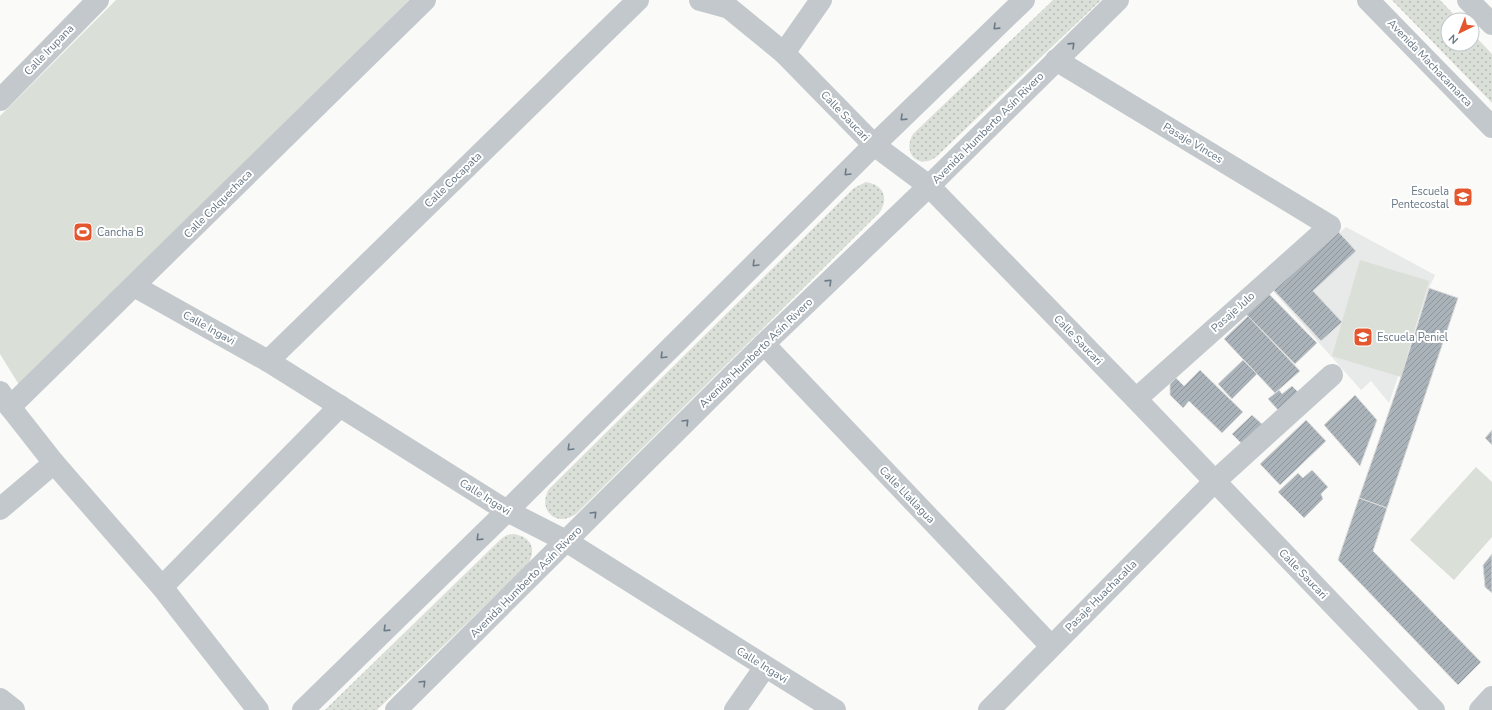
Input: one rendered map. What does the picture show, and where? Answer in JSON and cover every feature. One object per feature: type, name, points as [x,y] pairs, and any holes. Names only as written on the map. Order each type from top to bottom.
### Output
[{"type":"street","name":"Calle Irupana","points":[[0,100],[98,0]]},
{"type":"street","name":"Calle Colquechaca","points":[[5,400],[134,286],[425,0]]},
{"type":"street","name":"Calle Cocapata","points":[[268,361],[638,0]]},
{"type":"street","name":"Calle Saucari","points":[[700,0],[730,8],[784,53],[874,145],[929,186],[1136,399],[1434,710]]},
{"type":"street","points":[[784,53],[821,0]]},
{"type":"street","points":[[304,710],[507,511],[874,145],[1024,0]]},
{"type":"street","name":"Avenida Humberto Asín Rivero","points":[[396,710],[764,344],[929,186],[1118,0]]},
{"type":"street","name":"Avenida Machacamarca","points":[[1368,0],[1492,126]]},
{"type":"street","points":[[1468,0],[1492,24]]},
{"type":"street","name":"Pasaje Vinces","points":[[1056,60],[1330,226]]},
{"type":"street","name":"Pasaje Julo","points":[[1136,399],[1330,226]]},
{"type":"street","name":"Calle Ingavi","points":[[134,286],[268,361],[507,511],[566,542],[835,710]]},
{"type":"street","name":"Calle Llallagua","points":[[764,344],[1051,646]]},
{"type":"street","name":"Pasaje Huachacalla","points":[[989,710],[1214,482],[1332,375]]},
{"type":"street","points":[[5,400],[54,463],[162,587],[258,710]]},
{"type":"street","points":[[162,587],[340,406]]},
{"type":"street","points":[[0,509],[54,463]]},
{"type":"street","points":[[735,710],[765,667]]},
{"type":"street","points":[[1480,710],[1492,697]]},
{"type":"street","points":[[0,699],[14,710]]},
{"type":"shaded area","name":"Cancha B","points":[[116,0],[409,0],[21,388],[0,354],[0,116]]},
{"type":"shaded area","points":[[1053,0],[1101,0],[936,157],[929,161],[923,162],[914,158],[909,147],[913,134]]},
{"type":"shaded area","points":[[1392,0],[1440,0],[1451,12],[1440,12],[1440,49]]},
{"type":"shaded area","points":[[1480,41],[1492,54],[1492,103],[1442,52],[1480,52]]},
{"type":"shaded area","points":[[866,182],[877,186],[883,192],[884,201],[880,212],[576,514],[569,518],[562,519],[550,515],[545,504],[549,489],[854,188]]},
{"type":"shaded area","name":"Escuela Peniel","points":[[1346,227],[1435,275],[1429,288],[1389,403],[1371,381],[1361,390],[1274,292]]},
{"type":"shaded area","points":[[1360,260],[1429,281],[1401,377],[1332,356]]},
{"type":"shaded area","points":[[1476,467],[1492,482],[1492,537],[1454,580],[1410,540]]},
{"type":"shaded area","points":[[514,534],[525,538],[531,544],[532,553],[528,564],[377,710],[325,710],[501,539],[507,535]]},
{"type":"building","points":[[1332,225],[1356,251],[1313,291],[1342,322],[1321,341],[1268,284]]},
{"type":"building","points":[[1429,288],[1458,298],[1387,508],[1359,498],[1401,377]]},
{"type":"building","points":[[1266,291],[1317,343],[1295,364],[1244,312]]},
{"type":"building","points":[[1248,316],[1300,371],[1275,393],[1224,339]]},
{"type":"building","points":[[1243,360],[1257,374],[1232,399],[1218,384]]},
{"type":"building","points":[[1200,370],[1243,412],[1222,433],[1189,401],[1183,408],[1170,395],[1170,384],[1176,378],[1184,386]]},
{"type":"building","points":[[1292,386],[1300,394],[1280,412],[1268,399],[1279,390],[1282,394]]},
{"type":"building","points":[[1355,395],[1377,420],[1360,466],[1324,425]]},
{"type":"building","points":[[1252,415],[1263,425],[1243,445],[1232,434]]},
{"type":"building","points":[[1306,420],[1326,441],[1280,485],[1260,464]]},
{"type":"building","points":[[1492,430],[1492,445],[1485,438]]},
{"type":"building","points":[[1312,470],[1328,487],[1321,494],[1323,499],[1304,518],[1278,492],[1298,473],[1303,478]]},
{"type":"building","points":[[1359,498],[1387,508],[1373,551],[1481,662],[1458,685],[1338,560]]},
{"type":"building","points":[[1492,554],[1492,593],[1485,587],[1483,565]]},
{"type":"place","name":"Escuela Pentecostal","points":[[1463,197]]},
{"type":"place","name":"Cancha B","points":[[83,232]]},
{"type":"place","name":"Escuela Peniel","points":[[1363,337]]}]
